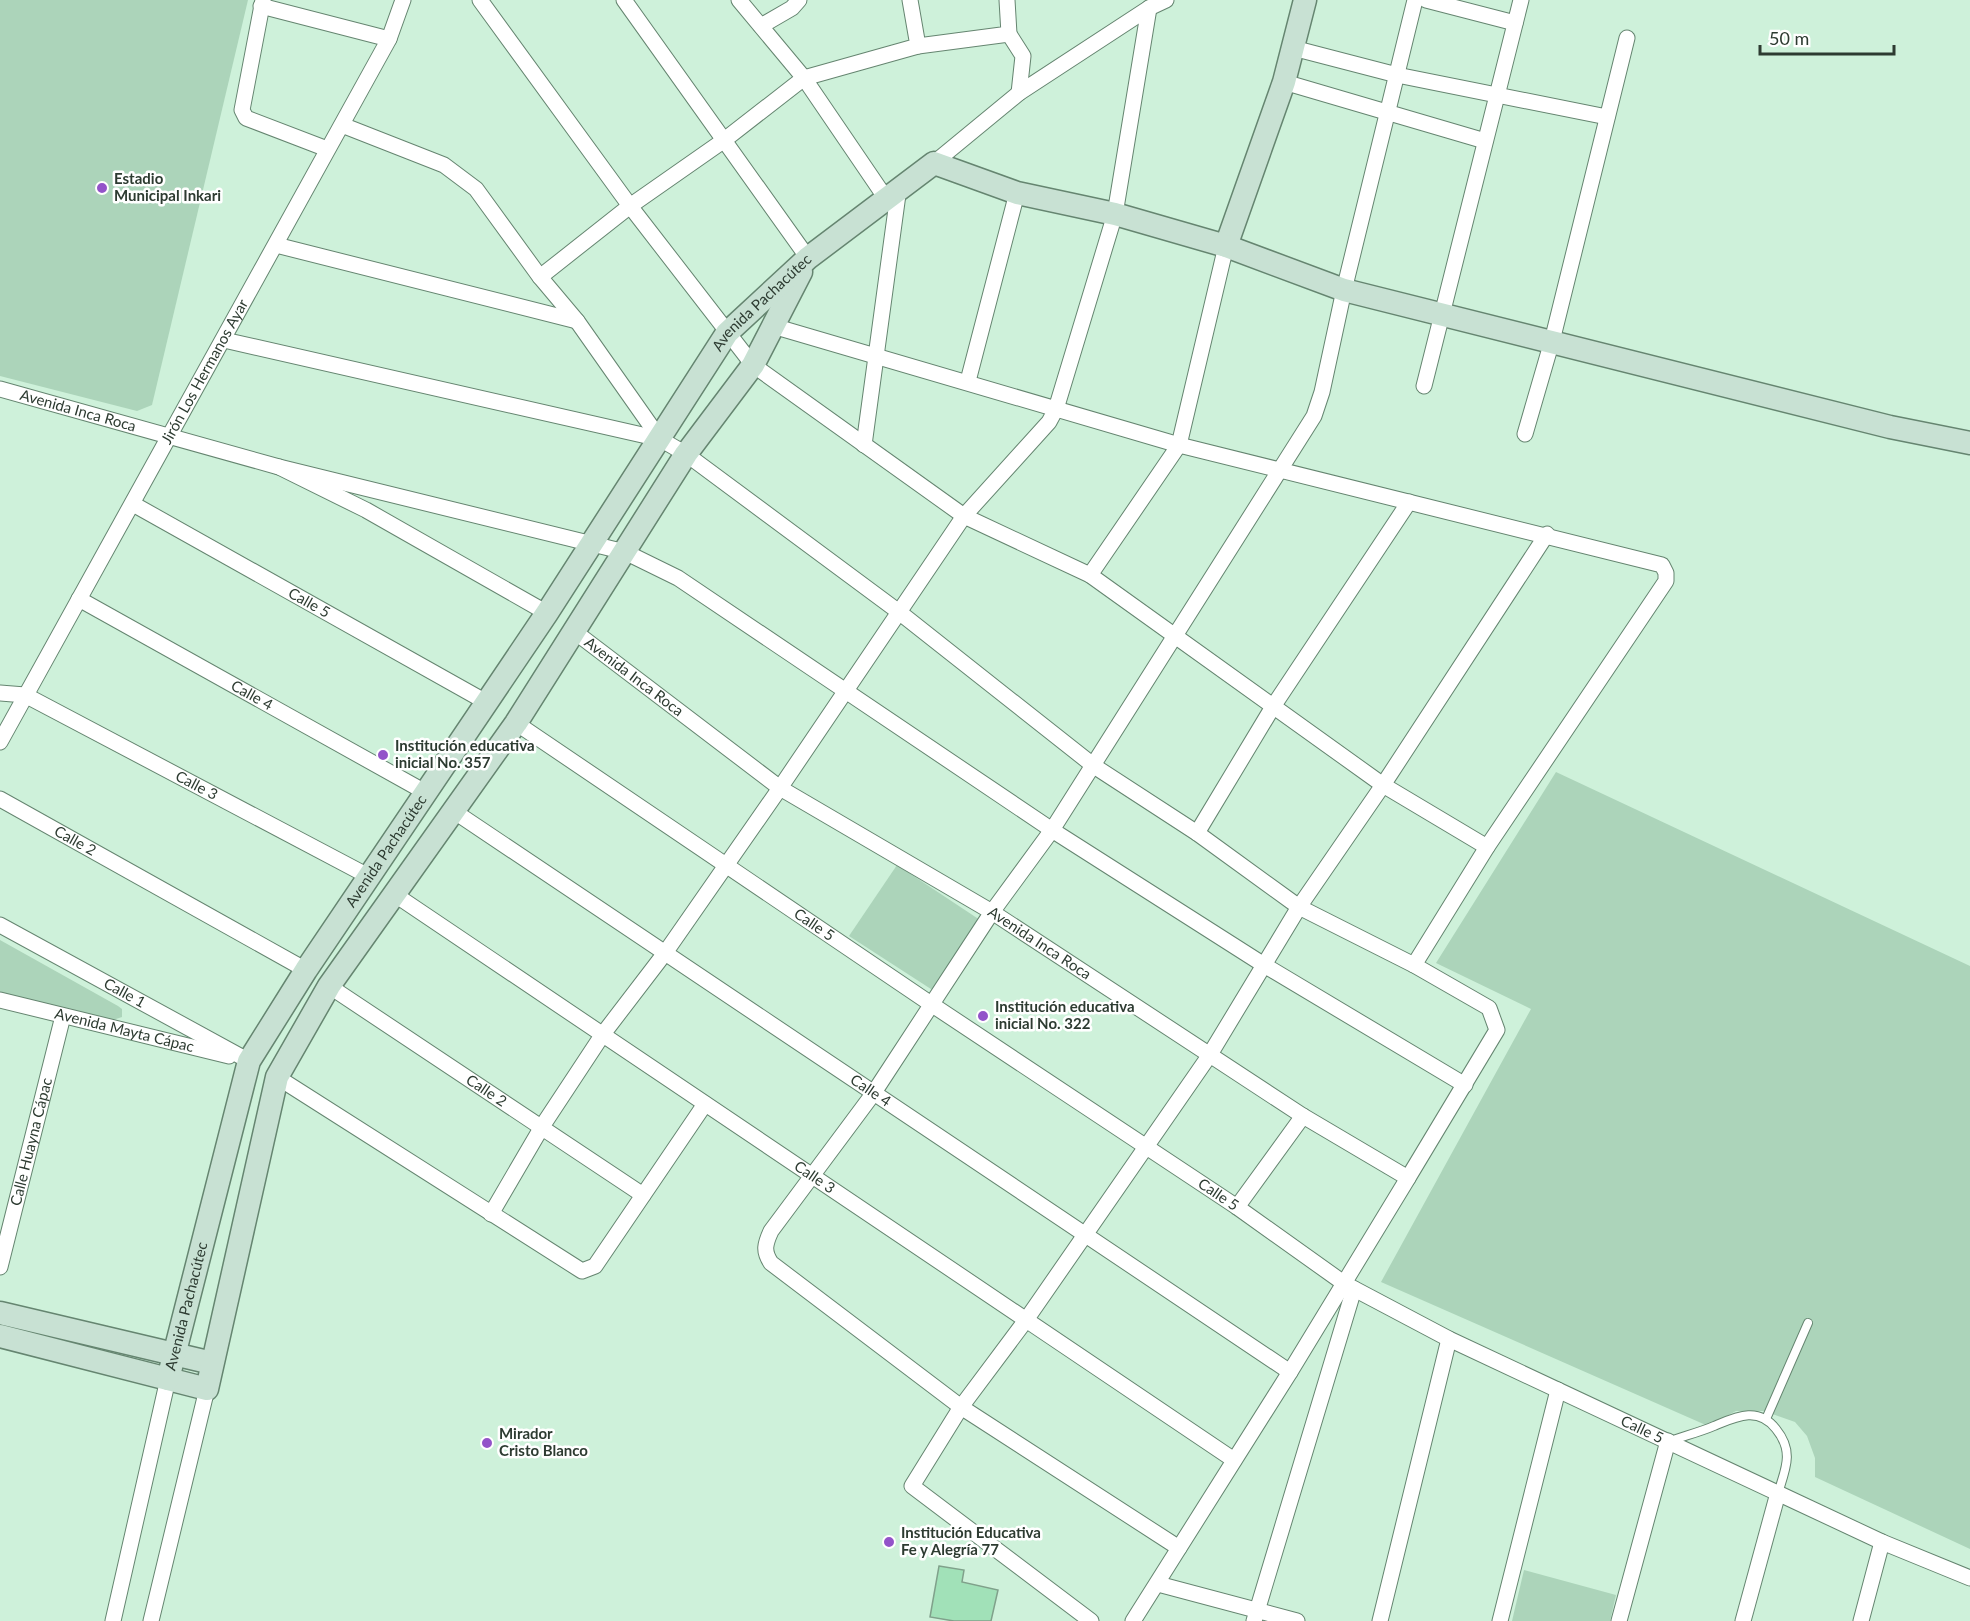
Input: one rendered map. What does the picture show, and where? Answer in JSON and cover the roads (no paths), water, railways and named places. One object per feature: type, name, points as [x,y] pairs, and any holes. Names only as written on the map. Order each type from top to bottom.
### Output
[{"type":"street","name":"Jirón Los Hermanos Ayar","points":[[0,742],[172,435],[389,39],[403,0]]},
{"type":"street","points":[[480,0],[630,206],[753,365],[964,516],[1090,575],[1383,785],[1487,847]]},
{"type":"street","points":[[624,0],[808,258],[892,192],[934,163],[1019,93],[1149,8],[1166,0]]},
{"type":"street","points":[[739,0],[804,78],[892,192],[864,445]]},
{"type":"street","points":[[761,26],[792,8],[799,0]]},
{"type":"street","points":[[910,0],[918,46]]},
{"type":"street","points":[[1007,0],[1009,34],[1023,56],[1019,93]]},
{"type":"street","points":[[1090,575],[1179,444],[1226,246],[1284,82],[1305,0]]},
{"type":"street","points":[[1179,1548],[961,1407],[771,1263],[764,1253],[771,1231],[873,1094],[992,912],[1052,830],[1314,416],[1322,392],[1344,290],[1415,0]]},
{"type":"street","points":[[1426,0],[1515,23]]},
{"type":"street","points":[[1424,386],[1495,96],[1521,0]]},
{"type":"street","points":[[327,149],[246,118],[242,110],[262,3],[389,39]]},
{"type":"street","points":[[490,1214],[543,1125],[603,1035],[665,953],[780,788],[964,516],[1049,422],[1056,409],[1115,214],[1149,8]]},
{"type":"street","points":[[540,277],[630,206],[723,141],[804,78],[918,46],[1009,34]]},
{"type":"street","points":[[1525,434],[1552,341],[1627,38]]},
{"type":"street","points":[[1293,48],[1397,75],[1607,117]]},
{"type":"street","points":[[1284,82],[1387,115],[1485,141]]},
{"type":"street","points":[[342,125],[444,165],[476,189],[540,277],[577,321],[660,439]]},
{"type":"street","points":[[934,163],[1017,193],[1115,214],[1226,246],[1344,290],[1890,427],[1970,444]]},
{"type":"street","points":[[969,381],[1017,193]]},
{"type":"street","points":[[276,246],[577,321]]},
{"type":"street","name":"Avenida Pachacútec","points":[[151,1621],[207,1389],[277,1077],[329,986],[516,723],[686,454],[753,365],[808,258]]},
{"type":"street","name":"Avenida Pachacútec","points":[[113,1621],[174,1352],[249,1061],[368,876],[547,613],[590,542],[660,439],[727,333],[808,258]]},
{"type":"street","points":[[773,326],[969,381],[1056,409],[1179,444],[1651,560],[1662,565],[1666,573],[1665,581],[1487,847],[1414,965]]},
{"type":"street","points":[[224,340],[660,439],[686,454],[899,612],[1094,766],[1197,832],[1299,907],[1414,965],[1489,1008],[1496,1020],[1497,1030],[1408,1178],[1350,1286],[1290,1372],[1133,1621]]},
{"type":"street","name":"Avenida Inca Roca","points":[[0,389],[172,435],[279,467],[366,510],[547,613]]},
{"type":"street","points":[[279,467],[590,542],[625,552],[678,578],[1052,830],[1264,965],[1465,1085]]},
{"type":"street","points":[[1197,832],[1274,705],[1409,502]]},
{"type":"street","name":"Calle 5","points":[[133,504],[486,702]]},
{"type":"street","points":[[1091,1621],[912,1486],[961,1407],[1026,1320],[1209,1056],[1299,907],[1383,785],[1547,534]]},
{"type":"street","name":"Calle 4","points":[[79,599],[425,792]]},
{"type":"street","name":"Avenida Inca Roca","points":[[575,632],[780,788],[992,912],[1209,1056],[1303,1116],[1408,1178]]},
{"type":"street","points":[[0,693],[25,695]]},
{"type":"street","name":"Calle 3","points":[[25,695],[368,876]]},
{"type":"street","name":"Calle 5","points":[[516,723],[931,1004],[1147,1145],[1350,1286],[1449,1339],[1882,1542],[1970,1578]]},
{"type":"street","name":"Calle 2","points":[[0,799],[306,970]]},
{"type":"street","name":"Calle 4","points":[[452,810],[1290,1372]]},
{"type":"street","name":"Calle 3","points":[[394,894],[1234,1460]]},
{"type":"street","name":"Calle 1","points":[[0,925],[249,1061]]},
{"type":"street","name":"Calle 2","points":[[329,986],[543,1125],[643,1195]]},
{"type":"street","name":"Avenida Mayta Cápac","points":[[0,1000],[249,1061]]},
{"type":"street","name":"Calle Huayna Cápac","points":[[0,1267],[63,1017]]},
{"type":"street","points":[[277,1077],[582,1271],[596,1266],[705,1104]]},
{"type":"street","points":[[1238,1207],[1303,1116]]},
{"type":"street","points":[[1255,1616],[1350,1286]]},
{"type":"street","points":[[0,1313],[174,1352],[212,1363]]},
{"type":"street","points":[[0,1336],[207,1389]]},
{"type":"street","points":[[1380,1621],[1449,1339]]},
{"type":"street","points":[[1500,1621],[1558,1390]]},
{"type":"street","points":[[1619,1621],[1668,1441]]},
{"type":"street","points":[[1743,1621],[1778,1493]]},
{"type":"street","points":[[1861,1621],[1882,1542]]},
{"type":"street","points":[[1158,1584],[1255,1616],[1297,1621]]},
{"type":"lane","points":[[1766,1419],[1808,1323]]},
{"type":"lane","points":[[1668,1441],[1742,1415],[1766,1419],[1780,1434],[1788,1452],[1778,1493]]},
{"type":"place","name":"Estadio Municipal Inkari","points":[[102,188]]},
{"type":"place","name":"Institución educativa inicial No. 357","points":[[383,755]]},
{"type":"place","name":"Institución educativa inicial No. 322","points":[[983,1016]]},
{"type":"place","name":"Mirador Cristo Blanco","points":[[487,1443]]},
{"type":"place","name":"Institución Educativa Fe y Alegría 77","points":[[889,1542]]}]
